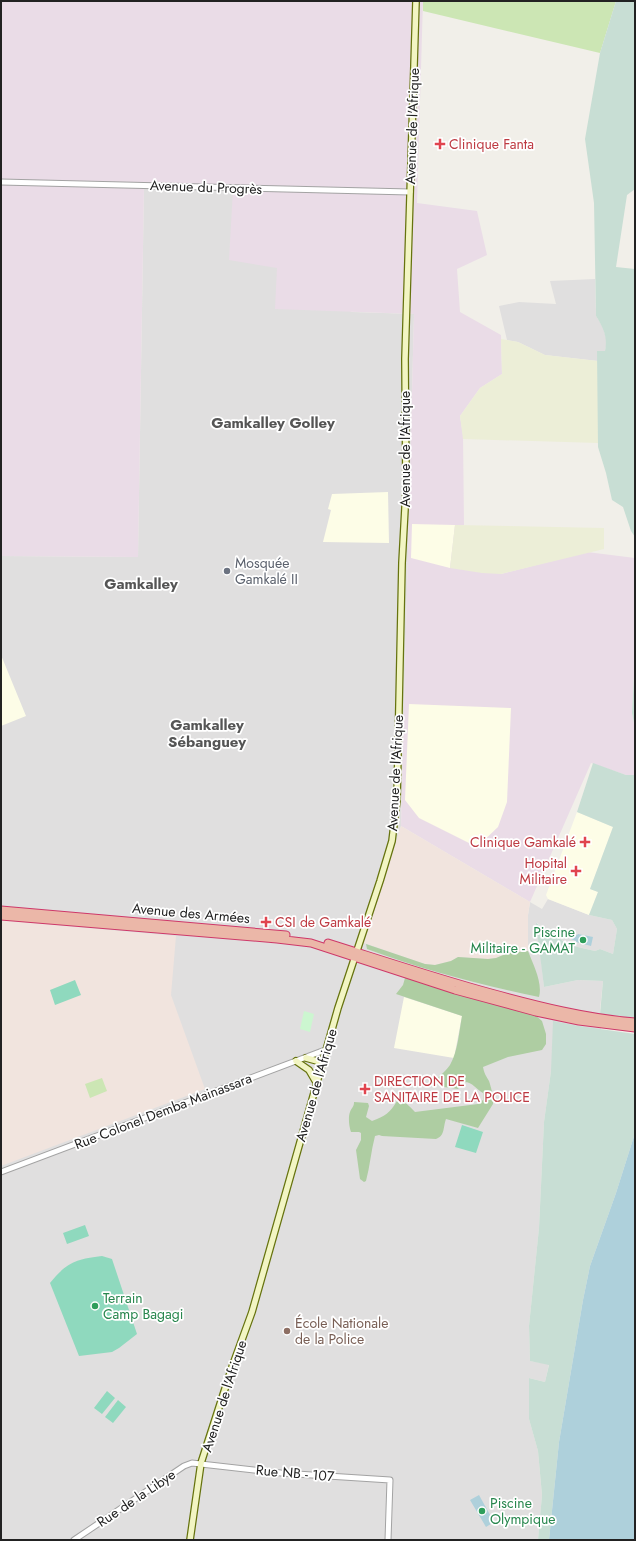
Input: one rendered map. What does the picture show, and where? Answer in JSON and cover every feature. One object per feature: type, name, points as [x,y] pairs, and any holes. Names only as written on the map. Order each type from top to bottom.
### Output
[{"type":"highway","name":"Avenue des Armées","points":[[1,910],[313,939],[449,988],[536,1009]]},
{"type":"highway","name":"Avenue des Armées","points":[[1,916],[293,940],[356,954]]},
{"type":"highway","points":[[536,1009],[635,1022]]},
{"type":"highway","points":[[536,1009],[579,1021],[635,1028]]},
{"type":"main road","name":"Avenue de l'Afrique","points":[[190,1540],[202,1463],[232,1367],[252,1312],[316,1082],[392,840],[397,800],[402,568],[406,490],[405,359],[416,1]]},
{"type":"main road","points":[[306,1058],[317,1061],[321,1067]]},
{"type":"main road","points":[[296,1061],[309,1070],[316,1082]]},
{"type":"street","name":"Avenue du Progrès","points":[[1,182],[410,192]]},
{"type":"street","name":"Rue Colonel Demba Mainassara","points":[[1,1172],[326,1050]]},
{"type":"street","name":"Rue de la Libye","points":[[74,1540],[184,1466],[192,1463],[202,1463]]},
{"type":"street","name":"Rue NB - 107","points":[[202,1463],[282,1473],[390,1480],[388,1540]]},
{"type":"shaded area","points":[[1,1],[423,1],[417,203],[477,211],[487,255],[457,269],[460,312],[501,335],[502,374],[480,388],[460,416],[463,435],[464,525],[455,526],[501,574],[587,552],[635,558],[635,658],[632,713],[635,728],[635,775],[626,775],[591,763],[530,902],[401,826],[414,314],[275,309],[277,268],[229,260],[233,189],[144,185],[138,557],[1,556]]},
{"type":"shaded area","points":[[616,1],[635,1],[635,189],[627,195],[616,267],[635,269],[635,537],[631,531],[623,507],[612,500],[598,447],[597,351],[605,351],[606,341],[603,328],[596,316],[594,203],[585,139],[600,53]]},
{"type":"shaded area","points":[[144,185],[233,189],[277,268],[352,312],[414,314],[401,826],[374,914],[528,915],[530,902],[542,909],[548,899],[589,915],[612,920],[617,929],[613,954],[600,949],[595,951],[569,945],[537,923],[544,987],[578,980],[603,981],[600,1009],[602,1050],[551,1071],[544,1122],[539,1228],[529,1326],[530,1361],[549,1364],[545,1382],[529,1378],[529,1419],[538,1451],[542,1495],[538,1540],[1,1540],[1,556],[138,557]]},
{"type":"shaded area","points":[[595,279],[596,316],[603,327],[607,342],[605,351],[597,351],[598,361],[545,355],[518,342],[507,340],[499,306],[519,302],[556,304],[550,281]]},
{"type":"shaded area","points":[[501,339],[518,342],[545,355],[598,361],[598,443],[463,439],[460,416],[480,388],[502,374]]},
{"type":"shaded area","points":[[388,492],[389,543],[323,542],[331,510],[328,509],[332,494]]},
{"type":"shaded area","points":[[412,524],[455,525],[450,568],[411,558]]},
{"type":"shaded area","points":[[455,525],[604,528],[604,549],[501,574],[482,573],[450,568]]},
{"type":"shaded area","points":[[1,655],[26,716],[1,726]]},
{"type":"shaded area","points":[[635,658],[635,728],[632,713]]},
{"type":"shaded area","points":[[409,704],[511,708],[507,802],[498,827],[477,847],[419,818],[405,800]]},
{"type":"shaded area","points":[[593,763],[626,775],[635,775],[635,1018],[600,1014],[603,981],[578,980],[544,987],[536,923],[569,945],[595,951],[600,949],[613,954],[617,929],[612,920],[589,915],[598,892],[590,889],[613,827],[577,812]]},
{"type":"shaded area","name":"Hopital Militaire","points":[[577,812],[613,827],[590,889],[598,892],[589,915],[548,899],[546,895]]},
{"type":"shaded area","points":[[401,826],[530,902],[528,915],[528,951],[508,953],[496,958],[488,959],[458,957],[451,961],[435,965],[425,964],[364,943]]},
{"type":"shaded area","points":[[1,920],[176,936],[171,995],[205,1089],[1,1166]]},
{"type":"shaded area","points":[[404,997],[462,1016],[454,1058],[394,1048]]},
{"type":"shaded area","points":[[553,1021],[635,1034],[635,1133],[616,1193],[590,1266],[559,1442],[549,1540],[538,1540],[542,1495],[538,1451],[529,1419],[529,1378],[545,1382],[549,1365],[530,1361],[529,1326],[539,1228],[544,1122],[551,1071]]},
{"type":"green space","points":[[423,1],[616,1],[600,53],[423,11]]},
{"type":"green space","points":[[366,944],[425,964],[435,965],[451,961],[458,957],[488,959],[496,958],[508,953],[528,951],[539,980],[539,997],[474,982],[388,957],[367,949]]},
{"type":"green space","points":[[405,978],[534,1014],[542,1021],[546,1034],[546,1044],[542,1050],[508,1057],[483,1067],[491,1086],[493,1104],[478,1128],[446,1119],[441,1136],[436,1139],[375,1136],[366,1181],[364,1182],[360,1179],[356,1150],[361,1140],[361,1133],[351,1132],[349,1125],[349,1114],[354,1102],[368,1103],[369,1106],[366,1117],[372,1121],[387,1114],[397,1101],[405,1103],[415,1112],[478,1104],[483,1100],[483,1093],[469,1083],[463,1082],[458,1089],[444,1087],[437,1079],[453,1060],[462,1016],[396,994],[403,985]]},
{"type":"green space","points":[[75,980],[81,995],[55,1005],[50,990]]},
{"type":"green space","points":[[304,1011],[314,1014],[310,1032],[300,1029]]},
{"type":"green space","points":[[102,1078],[107,1091],[90,1098],[85,1084]]},
{"type":"green space","points":[[462,1125],[483,1132],[476,1153],[455,1147]]},
{"type":"green space","points":[[85,1225],[89,1236],[67,1244],[63,1233]]},
{"type":"green space","points":[[102,1256],[112,1259],[137,1334],[112,1352],[79,1356],[50,1283],[61,1271],[72,1263]]},
{"type":"green space","points":[[107,1391],[115,1398],[102,1414],[94,1408]]},
{"type":"green space","points":[[118,1400],[126,1407],[113,1423],[105,1417]]},
{"type":"water","name":"Piscine Militaire - GAMAT","points":[[572,934],[593,937],[591,946],[571,939]]},
{"type":"water","points":[[635,1133],[635,1540],[549,1540],[559,1442],[590,1266],[616,1193]]},
{"type":"water","name":"Piscine Olympique","points":[[479,1495],[494,1522],[486,1527],[470,1500]]},
{"type":"place","name":"Clinique Fanta","points":[[440,144]]},
{"type":"place","name":"Mosquée Gamkalé II","points":[[227,571]]},
{"type":"place","name":"Clinique Gamkalé","points":[[585,842]]},
{"type":"place","name":"Hopital Militaire","points":[[576,871]]},
{"type":"place","name":"CSI de Gamkalé","points":[[266,922]]},
{"type":"place","name":"Piscine Militaire - GAMAT","points":[[583,940]]},
{"type":"place","name":"DIRECTION DE SANITAIRE DE LA POLICE","points":[[365,1089]]},
{"type":"place","name":"Terrain Camp Bagagi","points":[[95,1306]]},
{"type":"place","name":"École Nationale de la Police","points":[[287,1331]]},
{"type":"place","name":"Piscine Olympique","points":[[482,1511]]},
{"type":"district","name":"Gamkalley Golley","points":[[273,423]]},
{"type":"district","name":"Gamkalley","points":[[141,584]]},
{"type":"district","name":"Gamkalley Sébanguey","points":[[207,734]]}]
